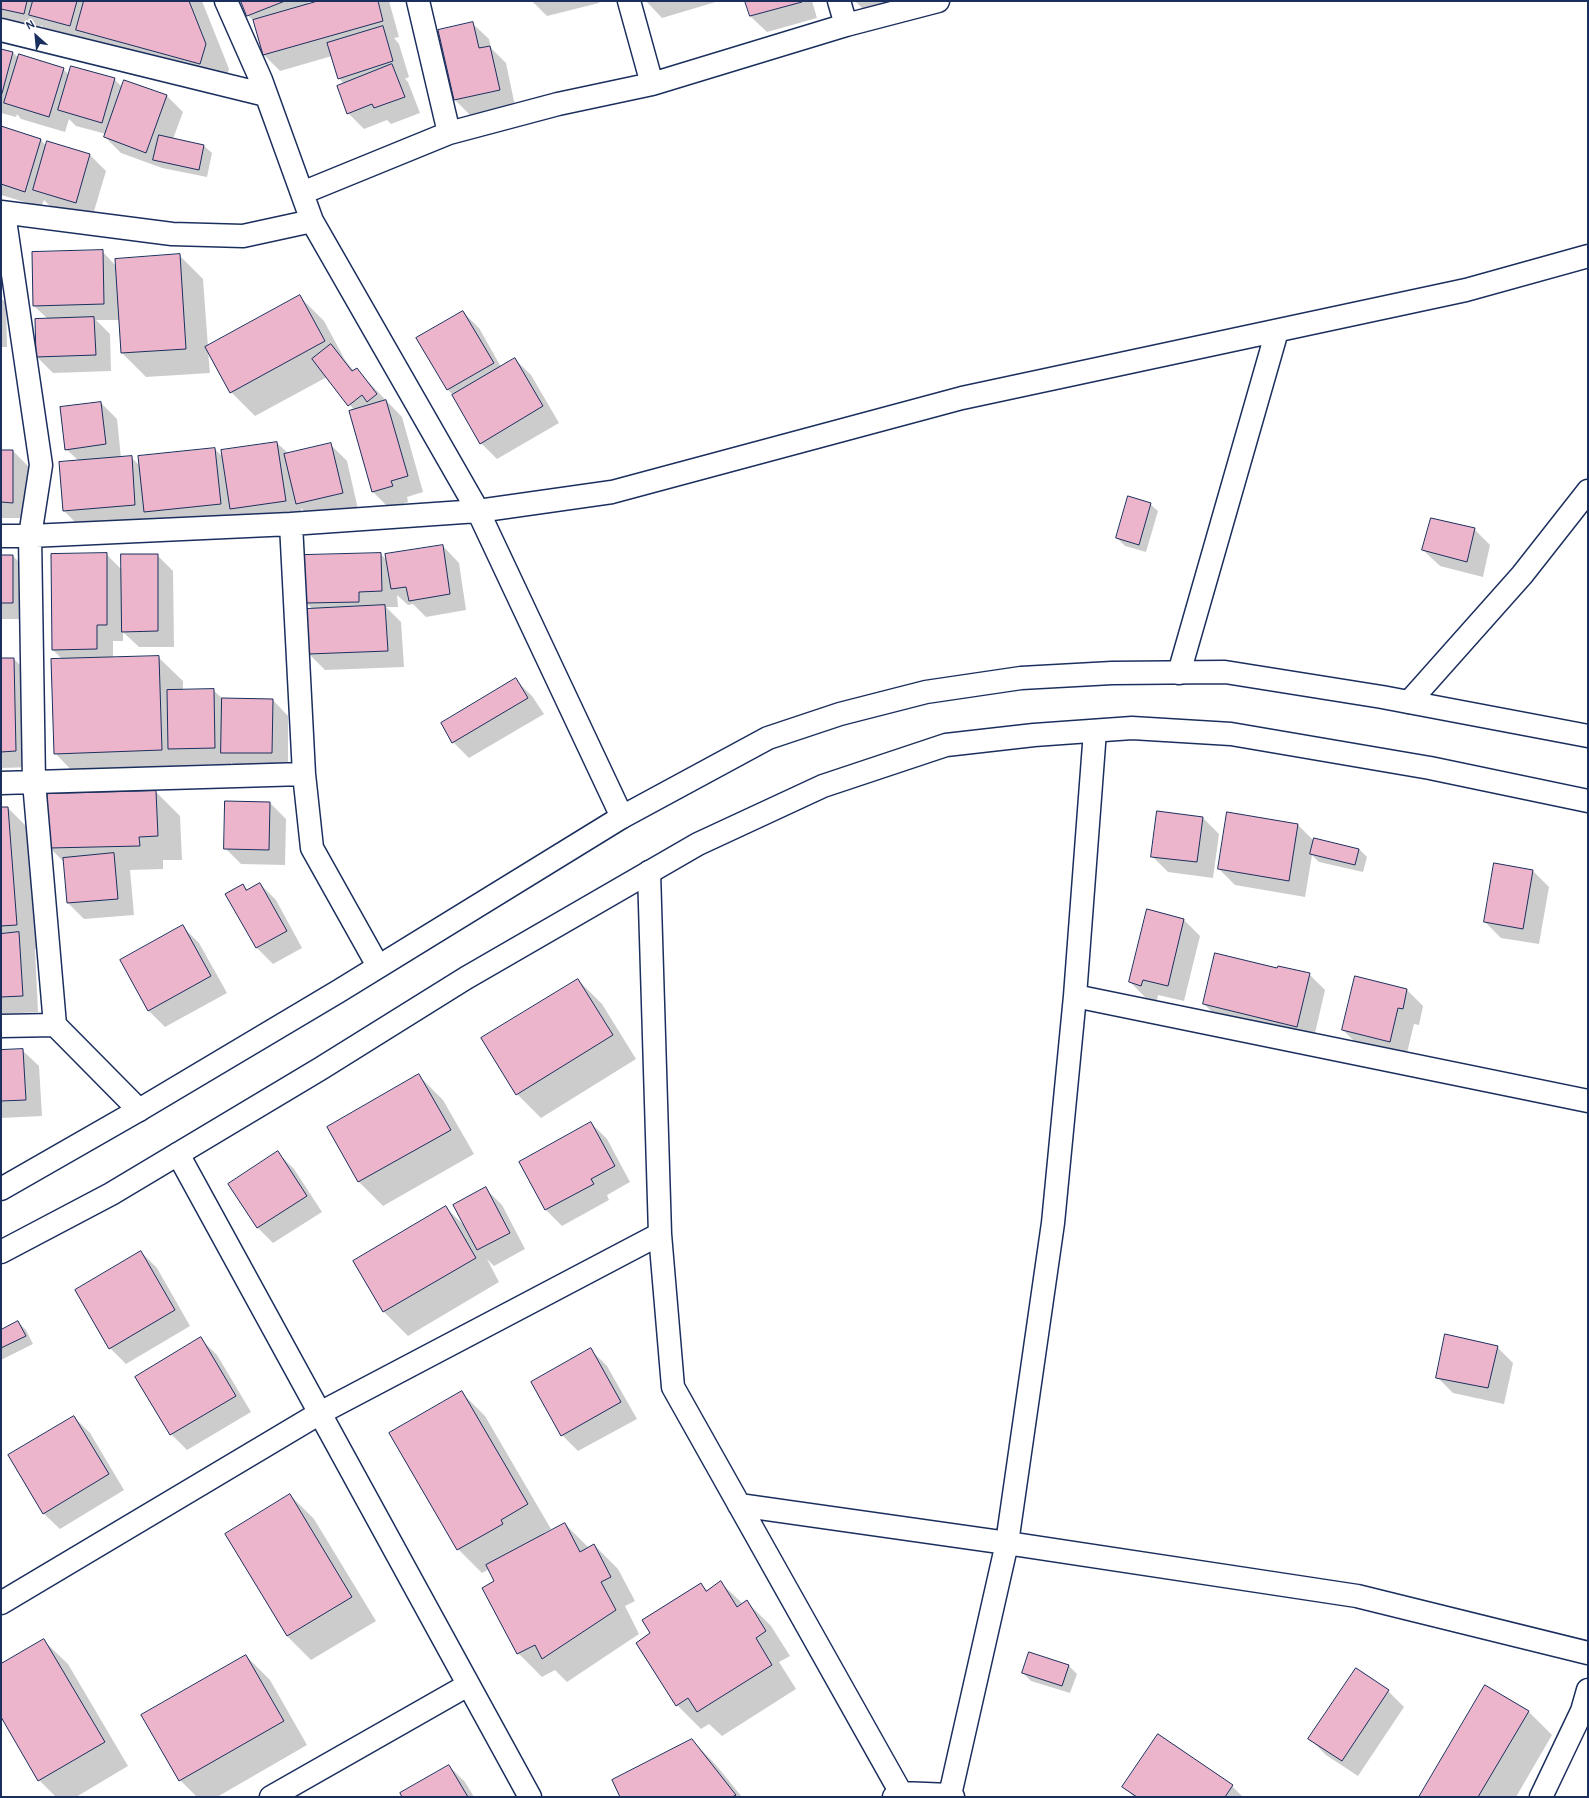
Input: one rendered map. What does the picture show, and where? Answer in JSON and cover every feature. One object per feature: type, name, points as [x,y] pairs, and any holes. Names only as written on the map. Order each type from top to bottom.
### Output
[{"type":"street","points":[[226,1],[261,80],[312,221],[478,511],[622,817]]},
{"type":"street","points":[[418,1],[449,133]]},
{"type":"street","points":[[629,1],[652,84]]},
{"type":"street","points":[[839,1],[846,25]]},
{"type":"street","points":[[302,193],[449,133],[558,104],[652,84],[846,25],[938,1]]},
{"type":"street","points":[[1,30],[266,95]]},
{"type":"street","points":[[139,1110],[55,1025],[34,782],[30,536],[41,465],[3,212],[172,234],[243,236],[312,221]]},
{"type":"street","points":[[1,536],[291,524],[478,511],[612,492],[962,398],[1466,290],[1588,256]]},
{"type":"street","points":[[1179,673],[1277,331]]},
{"type":"street","points":[[1409,702],[1522,575],[1588,490]]},
{"type":"street","points":[[291,524],[304,774],[312,848],[378,966]]},
{"type":"street","points":[[1,1189],[139,1110],[622,817],[768,738],[840,714],[926,692],[1021,678],[1112,674],[1225,672],[1409,702],[1588,736]]},
{"type":"street","points":[[1,1252],[111,1194],[320,1069],[466,978],[698,844],[823,786],[946,745],[1034,735],[1132,728],[1231,734],[1430,768],[1588,801]]},
{"type":"street","points":[[649,872],[660,1234],[673,1387],[897,1795],[952,1796],[1007,1543],[1053,1223],[1075,996],[1095,731]]},
{"type":"street","points":[[1,783],[304,774]]},
{"type":"street","points":[[1075,996],[1588,1101]]},
{"type":"street","points":[[1,1026],[55,1025]]},
{"type":"street","points":[[178,1154],[530,1797]]},
{"type":"street","points":[[1,1603],[320,1413],[660,1234]]},
{"type":"street","points":[[739,1506],[1007,1543],[1357,1596],[1588,1653]]},
{"type":"street","points":[[271,1797],[468,1685]]},
{"type":"street","points":[[1541,1797],[1585,1716],[1588,1690]]},
{"type":"building","points":[[1,1],[27,1],[24,14],[1,9]]},
{"type":"building","points":[[33,1],[77,1],[70,26],[29,15]]},
{"type":"building","points":[[84,1],[189,1],[206,44],[200,64],[76,30]]},
{"type":"building","points":[[241,1],[285,1],[247,16]]},
{"type":"building","points":[[318,1],[378,1],[383,21],[263,55],[253,20]]},
{"type":"building","points":[[745,1],[801,1],[802,2],[750,16]]},
{"type":"building","points":[[473,22],[479,48],[490,46],[500,90],[454,100],[438,30]]},
{"type":"building","points":[[383,26],[393,61],[338,79],[327,43]]},
{"type":"building","points":[[1,49],[13,52],[1,97]]},
{"type":"building","points":[[19,54],[64,68],[49,117],[4,103]]},
{"type":"building","points":[[392,64],[405,97],[374,108],[372,104],[347,114],[337,86]]},
{"type":"building","points":[[71,66],[115,78],[102,123],[58,110]]},
{"type":"building","points":[[124,80],[167,95],[146,153],[104,137]]},
{"type":"building","points":[[1,126],[41,139],[25,192],[1,184]]},
{"type":"building","points":[[159,135],[204,145],[199,170],[153,160]]},
{"type":"building","points":[[47,141],[90,154],[76,203],[33,190]]},
{"type":"building","points":[[103,250],[104,304],[33,306],[32,252]]},
{"type":"building","points":[[180,254],[186,349],[121,353],[115,259]]},
{"type":"building","points":[[300,295],[325,341],[230,393],[205,347]]},
{"type":"building","points":[[463,311],[494,363],[447,390],[416,338]]},
{"type":"building","points":[[94,317],[96,355],[36,357],[35,319]]},
{"type":"building","points":[[331,344],[352,371],[357,368],[377,394],[367,402],[362,395],[348,406],[312,359]]},
{"type":"building","points":[[515,358],[543,406],[480,444],[452,395]]},
{"type":"building","points":[[386,400],[408,476],[391,481],[393,486],[372,492],[349,411]]},
{"type":"building","points":[[101,402],[106,444],[65,450],[60,407]]},
{"type":"building","points":[[277,442],[286,501],[230,509],[221,450]]},
{"type":"building","points":[[331,443],[343,493],[296,504],[284,454]]},
{"type":"building","points":[[215,448],[221,504],[144,512],[138,456]]},
{"type":"building","points":[[1,450],[13,450],[13,503],[1,502]]},
{"type":"building","points":[[132,456],[135,505],[63,511],[59,462]]},
{"type":"building","points":[[1128,496],[1151,503],[1139,545],[1116,538]]},
{"type":"building","points":[[1431,518],[1475,528],[1467,562],[1422,550]]},
{"type":"building","points":[[443,545],[450,594],[409,601],[406,587],[391,589],[385,554]]},
{"type":"building","points":[[107,553],[107,625],[97,625],[97,649],[52,650],[51,554]]},
{"type":"building","points":[[381,553],[382,591],[359,592],[359,602],[305,603],[304,555]]},
{"type":"building","points":[[121,554],[158,554],[158,631],[122,632]]},
{"type":"building","points":[[1,555],[13,555],[13,603],[1,603]]},
{"type":"building","points":[[385,605],[388,651],[308,654],[306,609]]},
{"type":"building","points":[[159,656],[162,750],[54,754],[51,659]]},
{"type":"building","points":[[1,658],[14,658],[16,751],[1,752]]},
{"type":"building","points":[[516,678],[528,698],[452,743],[441,723]]},
{"type":"building","points":[[214,689],[215,748],[168,749],[167,690]]},
{"type":"building","points":[[222,698],[273,699],[272,753],[221,753]]},
{"type":"building","points":[[156,791],[158,836],[139,837],[140,846],[49,848],[47,794]]},
{"type":"building","points":[[225,801],[270,802],[269,850],[224,849]]},
{"type":"building","points":[[1,807],[8,807],[17,925],[1,926]]},
{"type":"building","points":[[1157,811],[1203,817],[1197,862],[1151,857]]},
{"type":"building","points":[[1227,812],[1298,824],[1289,881],[1218,869]]},
{"type":"building","points":[[1314,838],[1359,849],[1355,865],[1310,854]]},
{"type":"building","points":[[114,853],[118,899],[67,903],[63,858]]},
{"type":"building","points":[[1494,863],[1533,870],[1523,929],[1484,922]]},
{"type":"building","points":[[260,883],[287,931],[256,948],[225,894],[243,884],[246,890]]},
{"type":"building","points":[[1147,909],[1184,919],[1168,986],[1143,980],[1141,986],[1129,982]]},
{"type":"building","points":[[183,925],[211,976],[148,1011],[120,960]]},
{"type":"building","points":[[19,932],[23,996],[1,997],[1,934]]},
{"type":"building","points":[[1215,953],[1277,968],[1278,966],[1310,973],[1297,1027],[1203,1004]]},
{"type":"building","points":[[1355,976],[1407,989],[1403,1009],[1398,1008],[1390,1042],[1342,1030]]},
{"type":"building","points":[[578,979],[613,1035],[516,1095],[481,1038]]},
{"type":"building","points":[[23,1049],[26,1100],[1,1101],[1,1050]]},
{"type":"building","points":[[419,1074],[451,1130],[358,1182],[327,1127]]},
{"type":"building","points":[[591,1122],[615,1166],[591,1179],[594,1184],[545,1210],[519,1162]]},
{"type":"building","points":[[278,1151],[307,1196],[257,1228],[228,1184]]},
{"type":"building","points":[[486,1187],[510,1233],[477,1250],[453,1205]]},
{"type":"building","points":[[446,1206],[476,1258],[383,1312],[353,1261]]},
{"type":"building","points":[[141,1251],[175,1310],[109,1349],[75,1290]]},
{"type":"building","points":[[18,1321],[26,1336],[1,1348],[1,1330]]},
{"type":"building","points":[[1445,1334],[1498,1346],[1488,1388],[1436,1378]]},
{"type":"building","points":[[201,1337],[236,1396],[170,1435],[135,1377]]},
{"type":"building","points":[[591,1348],[621,1402],[561,1436],[531,1382]]},
{"type":"building","points":[[462,1391],[528,1504],[501,1520],[503,1524],[457,1550],[389,1433]]},
{"type":"building","points":[[74,1416],[109,1474],[43,1514],[8,1455]]},
{"type":"building","points":[[290,1494],[352,1597],[287,1636],[225,1534]]},
{"type":"building","points":[[565,1523],[580,1552],[594,1544],[611,1577],[601,1582],[616,1610],[542,1659],[535,1645],[517,1654],[482,1588],[494,1581],[486,1565]]},
{"type":"building","points":[[721,1581],[737,1607],[747,1600],[766,1631],[756,1638],[772,1665],[697,1712],[688,1698],[676,1706],[636,1643],[650,1633],[642,1620],[701,1583],[706,1591]]},
{"type":"building","points":[[44,1639],[105,1742],[38,1781],[1,1717],[1,1664]]},
{"type":"building","points":[[1029,1652],[1069,1665],[1062,1686],[1022,1673]]},
{"type":"building","points":[[246,1655],[284,1721],[179,1781],[141,1715]]},
{"type":"building","points":[[1356,1668],[1389,1690],[1342,1761],[1308,1739]]},
{"type":"building","points":[[1485,1685],[1529,1711],[1478,1797],[1419,1797]]},
{"type":"building","points":[[1158,1734],[1233,1785],[1225,1797],[1137,1797],[1122,1787]]},
{"type":"building","points":[[692,1739],[736,1795],[732,1797],[620,1797],[612,1780]]},
{"type":"building","points":[[449,1765],[468,1797],[402,1797],[400,1793]]}]
